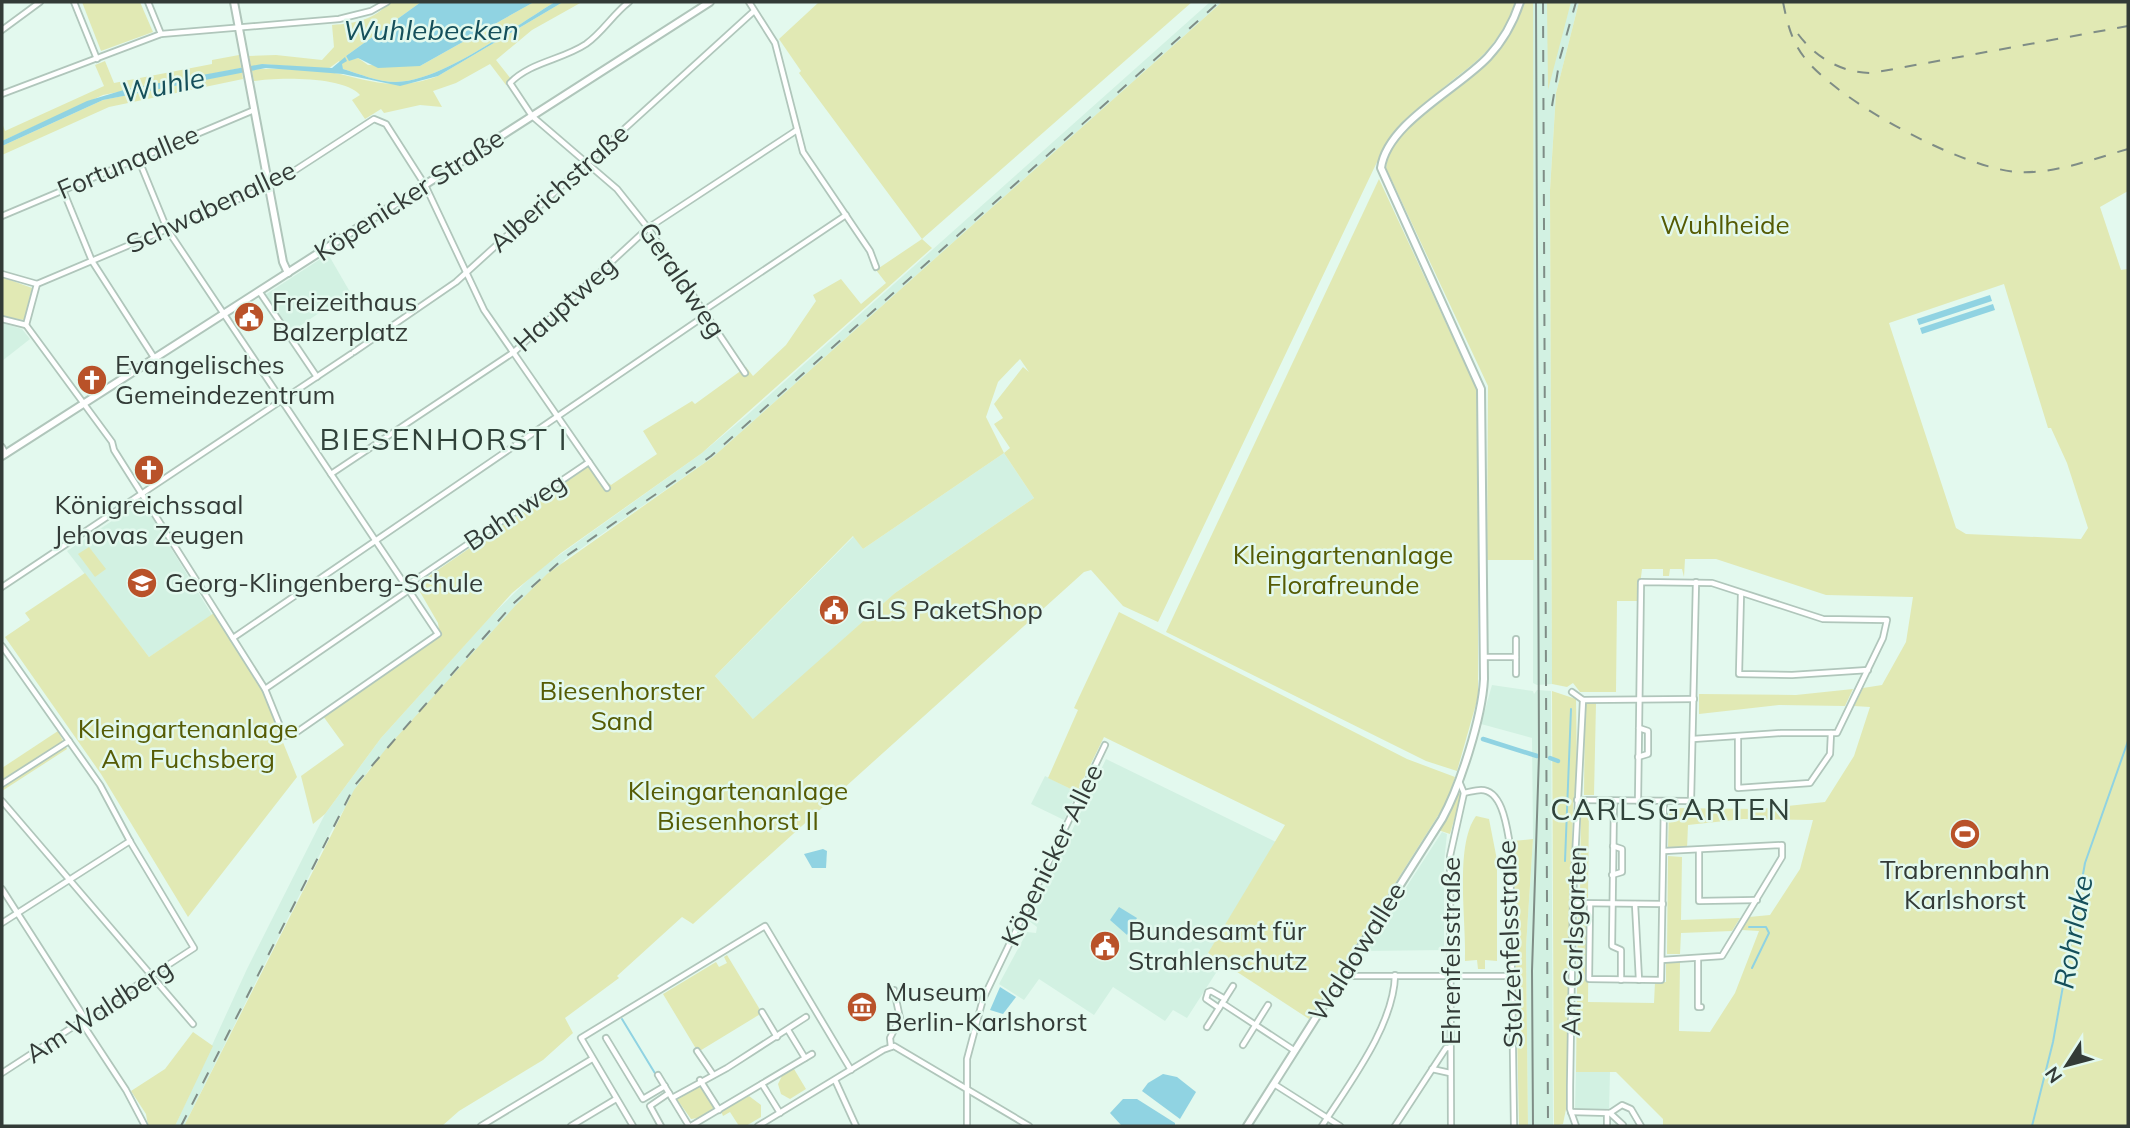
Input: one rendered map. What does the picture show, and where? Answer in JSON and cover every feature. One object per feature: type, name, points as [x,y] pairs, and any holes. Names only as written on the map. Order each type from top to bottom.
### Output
[{"type":"street","points":[[2,30],[40,2]]},
{"type":"street","points":[[74,2],[97,59]]},
{"type":"street","points":[[148,2],[161,34]]},
{"type":"street","points":[[234,2],[283,262],[288,273]]},
{"type":"street","points":[[2,94],[161,34],[346,18],[371,11],[387,2]]},
{"type":"street","name":"Geraldweg","points":[[629,2],[586,44],[560,59],[521,71],[510,83],[532,116],[617,189],[648,229],[745,373]]},
{"type":"street","name":"Köpenicker Straße","points":[[3,452],[85,404],[423,182],[710,2]]},
{"type":"street","points":[[749,2],[775,43],[803,152],[870,251],[876,267]]},
{"type":"street","name":"Waldowallee","points":[[1247,1126],[1442,820],[1460,778],[1481,702],[1484,657],[1481,389],[1381,173],[1381,164],[1405,126],[1496,49],[1513,22],[1520,2]]},
{"type":"street","name":"Alberichstraße","points":[[2,587],[452,286],[754,11]]},
{"type":"street","name":"Fortunaallee","points":[[2,216],[254,110]]},
{"type":"street","name":"Schwabenallee","points":[[37,284],[269,186],[374,119],[386,124],[423,182]]},
{"type":"street","name":"Hauptweg","points":[[331,474],[514,352],[648,229],[797,130]]},
{"type":"street","points":[[2,319],[26,325],[85,404],[265,689],[284,736],[294,734],[438,634],[167,229],[138,158]]},
{"type":"street","points":[[423,182],[484,310],[607,488]]},
{"type":"street","points":[[63,190],[92,261],[155,359]]},
{"type":"street","points":[[233,638],[846,215]]},
{"type":"street","points":[[2,274],[37,284],[26,325]]},
{"type":"street","points":[[259,292],[317,377]]},
{"type":"street","name":"Bahnweg","points":[[265,689],[589,462]]},
{"type":"street","points":[[1638,801],[1641,582],[1712,583],[1823,619],[1887,620],[1886,632],[1838,731],[1693,739]]},
{"type":"street","points":[[1577,800],[1691,801],[1696,582]]},
{"type":"street","points":[[1741,593],[1739,674],[1792,675],[1868,670]]},
{"type":"street","points":[[1516,639],[1516,674]]},
{"type":"street","points":[[2,646],[100,785],[130,841],[2,923]]},
{"type":"street","points":[[1484,657],[1516,657]]},
{"type":"street","points":[[1572,692],[1583,700],[1694,699]]},
{"type":"street","name":"Am Carlsgarten","points":[[1576,1126],[1571,1112],[1573,903],[1583,700]]},
{"type":"street","points":[[1638,757],[1647,754],[1648,731],[1639,728]]},
{"type":"street","points":[[1738,737],[1738,788],[1757,789],[1810,783],[1830,754],[1831,733]]},
{"type":"street","points":[[2,785],[69,741]]},
{"type":"street","name":"Köpenicker Allee","points":[[967,1126],[969,1049],[983,999],[1105,745]]},
{"type":"street","points":[[1460,778],[1464,793]]},
{"type":"street","name":"Stolzenfelsstraße","points":[[1464,793],[1481,790],[1493,795],[1506,824],[1511,855],[1514,1126]]},
{"type":"street","name":"Ehrenfelsstraße","points":[[1451,1126],[1450,856],[1464,793]]},
{"type":"street","points":[[2,801],[193,1024]]},
{"type":"street","points":[[1614,801],[1612,946],[1621,950],[1621,980]]},
{"type":"street","points":[[1590,904],[1589,979],[1661,980],[1664,801]]},
{"type":"street","name":"Am Waldberg","points":[[2,1073],[194,948],[130,841]]},
{"type":"street","points":[[1662,960],[1724,955],[1782,857],[1782,845],[1664,851]]},
{"type":"street","points":[[1612,875],[1622,872],[1622,849],[1613,846]]},
{"type":"street","points":[[1699,851],[1699,901],[1756,900]]},
{"type":"street","points":[[2,889],[126,1090],[145,1126]]},
{"type":"street","points":[[1573,903],[1663,904]]},
{"type":"street","points":[[1635,904],[1639,980]]},
{"type":"street","points":[[633,1126],[582,1042],[583,1036],[765,926],[851,1070]]},
{"type":"street","points":[[1698,959],[1698,1007],[1701,1007]]},
{"type":"street","points":[[1344,974],[1513,976]]},
{"type":"street","points":[[1322,1126],[1377,1035],[1391,1001],[1395,975]]},
{"type":"street","points":[[1207,1027],[1233,986]]},
{"type":"street","points":[[891,1047],[890,1038],[900,1018],[894,990]]},
{"type":"street","points":[[1222,1003],[1295,1051]]},
{"type":"street","points":[[1243,1045],[1268,1006]]},
{"type":"street","points":[[762,1012],[778,1037]]},
{"type":"street","points":[[661,1126],[650,1106],[712,1073],[716,1074],[806,1017]]},
{"type":"street","points":[[788,1030],[805,1058]]},
{"type":"street","points":[[606,1038],[643,1099],[665,1086]]},
{"type":"street","points":[[758,1126],[891,1047],[903,1049],[1030,1126]]},
{"type":"street","points":[[1395,1126],[1446,1048],[1450,1048]]},
{"type":"street","points":[[697,1051],[712,1073]]},
{"type":"street","points":[[658,1075],[690,1126],[812,1054]]},
{"type":"street","points":[[481,1126],[592,1059]]},
{"type":"street","points":[[1432,1069],[1450,1073]]},
{"type":"street","points":[[701,1080],[719,1110]]},
{"type":"street","points":[[835,1080],[856,1126]]},
{"type":"street","points":[[762,1084],[780,1113]]},
{"type":"street","points":[[1274,1084],[1340,1126]]},
{"type":"street","points":[[571,1126],[616,1099]]},
{"type":"street","points":[[1571,1112],[1609,1113],[1620,1105],[1629,1107],[1641,1126]]},
{"type":"street","points":[[1609,1113],[1623,1125]]},
{"type":"street","points":[[1607,1126],[1609,1113]]},
{"type":"shaded area","points":[[1210,2],[1222,2],[713,457],[566,559],[368,771],[335,824],[184,1126],[175,1126],[247,969],[325,814],[381,738],[491,616],[537,571],[702,453],[746,416]]},
{"type":"shaded area","points":[[1533,2],[1547,2],[1560,38],[1571,2],[1579,2],[1556,93],[1550,189],[1552,684],[1537,685],[1533,683]]},
{"type":"shaded area","points":[[328,254],[350,292],[291,332],[265,295]]},
{"type":"shaded area","points":[[2,323],[22,329],[30,339],[2,361]]},
{"type":"shaded area","points":[[1004,453],[1034,498],[895,593],[754,720],[715,676],[854,536],[863,549]]},
{"type":"shaded area","name":"Georg-Klingenberg-Schule","points":[[142,501],[212,615],[149,657],[67,551]]},
{"type":"shaded area","points":[[1492,685],[1533,691],[1534,694],[1537,690],[1551,691],[1553,1126],[1528,1126],[1526,947],[1533,839],[1532,738],[1481,724]]},
{"type":"shaded area","points":[[1106,759],[1276,842],[1207,955],[1221,965],[1187,1018],[1173,1010],[1165,1021],[1113,987],[1094,1015],[1039,979],[1024,1000],[999,984],[1027,932],[1036,933],[1037,927],[1029,921]]},
{"type":"shaded area","points":[[1045,776],[1077,792],[1064,820],[1031,804]]},
{"type":"shaded area","points":[[1442,832],[1447,834],[1444,862],[1444,950],[1365,951]]},
{"type":"shaded area","points":[[1576,1072],[1610,1072],[1609,1110],[1575,1109]]},
{"type":"green space","points":[[82,2],[140,2],[153,32],[101,51]]},
{"type":"green space","points":[[390,2],[421,2],[346,56],[349,60],[358,58],[368,65],[420,66],[534,2],[555,2],[456,63],[414,80],[389,82],[376,79],[343,69],[339,61],[328,69],[262,64],[253,70],[312,70],[380,83],[414,83],[438,76],[563,2],[582,2],[532,30],[496,60],[511,79],[506,85],[490,64],[456,83],[433,91],[442,107],[420,105],[384,113],[381,109],[365,119],[352,100],[360,95],[340,84],[310,79],[254,81],[249,56],[276,55],[322,60],[334,47],[332,25],[364,20]]},
{"type":"green space","points":[[819,2],[1192,2],[922,239],[799,73],[801,71],[779,39]]},
{"type":"green space","points":[[1222,2],[1516,2],[1506,23],[1486,52],[1421,109],[1377,162],[1158,622],[1123,606],[1091,570],[1084,572],[693,924],[682,917],[617,976],[619,978],[565,1018],[573,1033],[543,1060],[459,1111],[442,1126],[184,1126],[354,790],[385,750],[547,574],[713,457]],"holes":[[[1020,359],[1029,372],[1023,367],[994,404],[1003,418],[994,424],[1010,448],[1004,453],[986,417],[998,382]],[[1004,453],[1034,498],[895,593],[753,719],[715,676],[853,536],[863,549]]]},
{"type":"green space","points":[[1524,2],[1533,2],[1534,560],[1487,560],[1488,386],[1386,168],[1393,147],[1408,129],[1495,54],[1513,30]]},
{"type":"green space","points":[[1547,2],[1571,2],[1548,90]]},
{"type":"green space","name":"Wuhlheide","points":[[1579,2],[2128,2],[2128,191],[2100,207],[2121,270],[2128,269],[2128,1126],[1663,1126],[1663,1119],[1616,1072],[1576,1072],[1578,910],[1589,910],[1588,1002],[1654,1003],[1655,982],[1666,982],[1666,962],[1680,962],[1679,1031],[1710,1032],[1735,993],[1759,931],[1742,930],[1749,917],[1770,915],[1800,869],[1813,820],[1743,819],[1688,825],[1687,849],[1668,848],[1669,808],[1760,809],[1825,802],[1854,756],[1870,707],[1854,706],[1863,688],[1882,685],[1906,642],[1913,597],[1826,595],[1716,559],[1685,559],[1684,577],[1682,569],[1670,569],[1669,576],[1663,576],[1663,569],[1642,569],[1638,601],[1617,601],[1616,692],[1580,692],[1573,683],[1567,687],[1552,684],[1550,190],[1556,93]],"holes":[[[2004,284],[2048,428],[2051,428],[2067,463],[2088,528],[2081,539],[1966,534],[1956,528],[1889,323]]]},
{"type":"green space","points":[[239,55],[242,70],[241,68],[103,95],[2,141],[2,123],[5,131],[104,86],[95,65],[105,61],[114,83],[212,64],[212,60]]},
{"type":"green space","points":[[242,72],[243,79],[109,107],[2,155],[2,146],[103,100]]},
{"type":"green space","name":"Kleingartenanlage Florafreunde","points":[[1379,179],[1478,392],[1478,697],[1457,771],[1426,761],[1166,632]]},
{"type":"green space","points":[[922,239],[932,248],[702,453],[561,553],[512,593],[381,738],[325,814],[313,824],[301,776],[344,745],[323,716],[440,636],[438,623],[416,585],[589,466],[611,485],[657,454],[643,431],[692,401],[695,404],[746,367],[753,376],[786,345],[816,301],[813,295],[841,279],[861,304],[886,283],[876,270]]},
{"type":"green space","points":[[2,277],[32,288],[24,320],[2,316]]},
{"type":"green space","points":[[89,547],[106,569],[95,577],[78,554]]},
{"type":"green space","name":"Kleingartenanlage Am Fuchsberg","points":[[85,573],[149,657],[214,613],[261,688],[297,777],[188,917],[101,774],[5,637],[30,620],[25,613]]},
{"type":"green space","points":[[1119,612],[1407,759],[1455,777],[1448,800],[1309,1019],[1208,953],[1285,825],[1104,737],[1077,792],[1048,778],[1078,710],[1074,708]]},
{"type":"green space","points":[[1853,689],[1845,706],[1779,705],[1699,714],[1699,694],[1796,695]]},
{"type":"green space","points":[[1552,691],[1576,699],[1577,775],[1573,806],[1566,1109],[1563,1124],[1554,1126]]},
{"type":"green space","points":[[1585,703],[1596,703],[1594,795],[1584,795]]},
{"type":"green space","points":[[58,731],[67,749],[2,791],[2,768]]},
{"type":"green space","points":[[1458,791],[1461,796],[1450,834],[1438,830]]},
{"type":"green space","points":[[1581,806],[1589,807],[1588,898],[1580,898]]},
{"type":"green space","points":[[1476,816],[1489,819],[1497,860],[1497,961],[1485,960],[1485,969],[1478,969],[1477,960],[1465,961],[1463,865],[1469,829]]},
{"type":"green space","points":[[1533,839],[1526,947],[1528,1126],[1519,1126],[1513,841]]},
{"type":"green space","points":[[1668,856],[1682,857],[1681,920],[1740,918],[1732,931],[1681,933],[1680,954],[1667,954]]},
{"type":"green space","points":[[727,955],[762,1013],[698,1052],[663,994],[716,962],[719,967],[727,963],[724,957]]},
{"type":"green space","points":[[193,1032],[213,1046],[175,1126],[148,1126],[146,1114],[131,1091],[165,1069]]},
{"type":"green space","points":[[794,1069],[806,1089],[790,1099],[781,1094],[778,1084],[782,1076]]},
{"type":"green space","points":[[698,1084],[714,1108],[698,1118],[691,1119],[676,1098]]},
{"type":"green space","points":[[749,1096],[761,1105],[761,1117],[746,1126],[739,1126],[730,1112],[723,1116],[721,1111]]},
{"type":"water","name":"Wuhlebecken","points":[[421,2],[534,2],[420,66],[378,68],[358,58],[349,61],[346,56]]},
{"type":"water","name":"Wuhle","points":[[555,2],[563,2],[438,76],[400,86],[343,74],[266,68],[103,100],[2,146],[2,141],[87,101],[127,89],[262,64],[332,68],[345,57],[347,61],[342,64],[343,69],[383,81],[414,80],[456,63]]},
{"type":"water","points":[[1990,295],[1992,301],[1919,325],[1917,319]]},
{"type":"water","points":[[1993,304],[1995,310],[1922,334],[1920,328]]},
{"type":"water","points":[[823,849],[827,851],[826,868],[812,868],[804,854]]},
{"type":"water","points":[[1119,907],[1137,918],[1127,935],[1110,920]]},
{"type":"water","points":[[1000,987],[1016,997],[1003,1014],[990,1010]]},
{"type":"water","points":[[1163,1074],[1177,1077],[1196,1092],[1180,1119],[1142,1091],[1148,1083]]},
{"type":"water","points":[[1123,1099],[1137,1099],[1175,1123],[1175,1126],[1121,1125],[1110,1113]]},
{"type":"waterway","points":[[1565,861],[1571,709]]},
{"type":"waterway","points":[[1483,739],[1537,756]]},
{"type":"waterway","name":"Rohrlake","points":[[2032,1126],[2053,1042],[2085,863],[2128,741]]},
{"type":"waterway","points":[[1550,758],[1558,761]]},
{"type":"waterway","points":[[1749,927],[1766,927],[1769,933],[1752,968]]},
{"type":"waterway","points":[[622,1019],[656,1075]]},
{"type":"tram line","points":[[1533,1126],[1532,971],[1539,755],[1536,2]]},
{"type":"railway","points":[[181,1126],[355,785],[514,603],[565,557],[711,456],[1219,2]]},
{"type":"railway","points":[[1543,2],[1548,1126]]},
{"type":"railway","points":[[1552,106],[1560,58],[1576,2]]},
{"type":"railway","points":[[1783,2],[1796,44],[1820,74],[1872,112],[1935,146],[1994,168],[2018,172],[2046,171],[2128,149]]},
{"type":"railway","points":[[1798,34],[1805,43],[1830,62],[1850,70],[1872,73],[2128,26]]},
{"type":"place","name":"Freizeithaus Balzerplatz","points":[[249,317]]},
{"type":"place","name":"Evangelisches Gemeindezentrum","points":[[92,380]]},
{"type":"place","name":"Königreichssaal Jehovas Zeugen","points":[[149,470]]},
{"type":"place","name":"Georg-Klingenberg-Schule","points":[[142,583]]},
{"type":"place","name":"GLS PaketShop","points":[[834,610]]},
{"type":"place","name":"Trabrennbahn Karlshorst","points":[[1965,834]]},
{"type":"place","name":"Bundesamt für Strahlenschutz","points":[[1105,946]]},
{"type":"place","name":"Museum Berlin-Karlshorst","points":[[862,1007]]},
{"type":"district","name":"BIESENHORST I","points":[[444,440]]},
{"type":"district","name":"CARLSGARTEN","points":[[1671,810]]},
{"type":"park label","name":"Biesenhorster Sand","points":[[622,706]]},
{"type":"park label","name":"Kleingartenanlage Biesenhorst II","points":[[738,806]]}]
